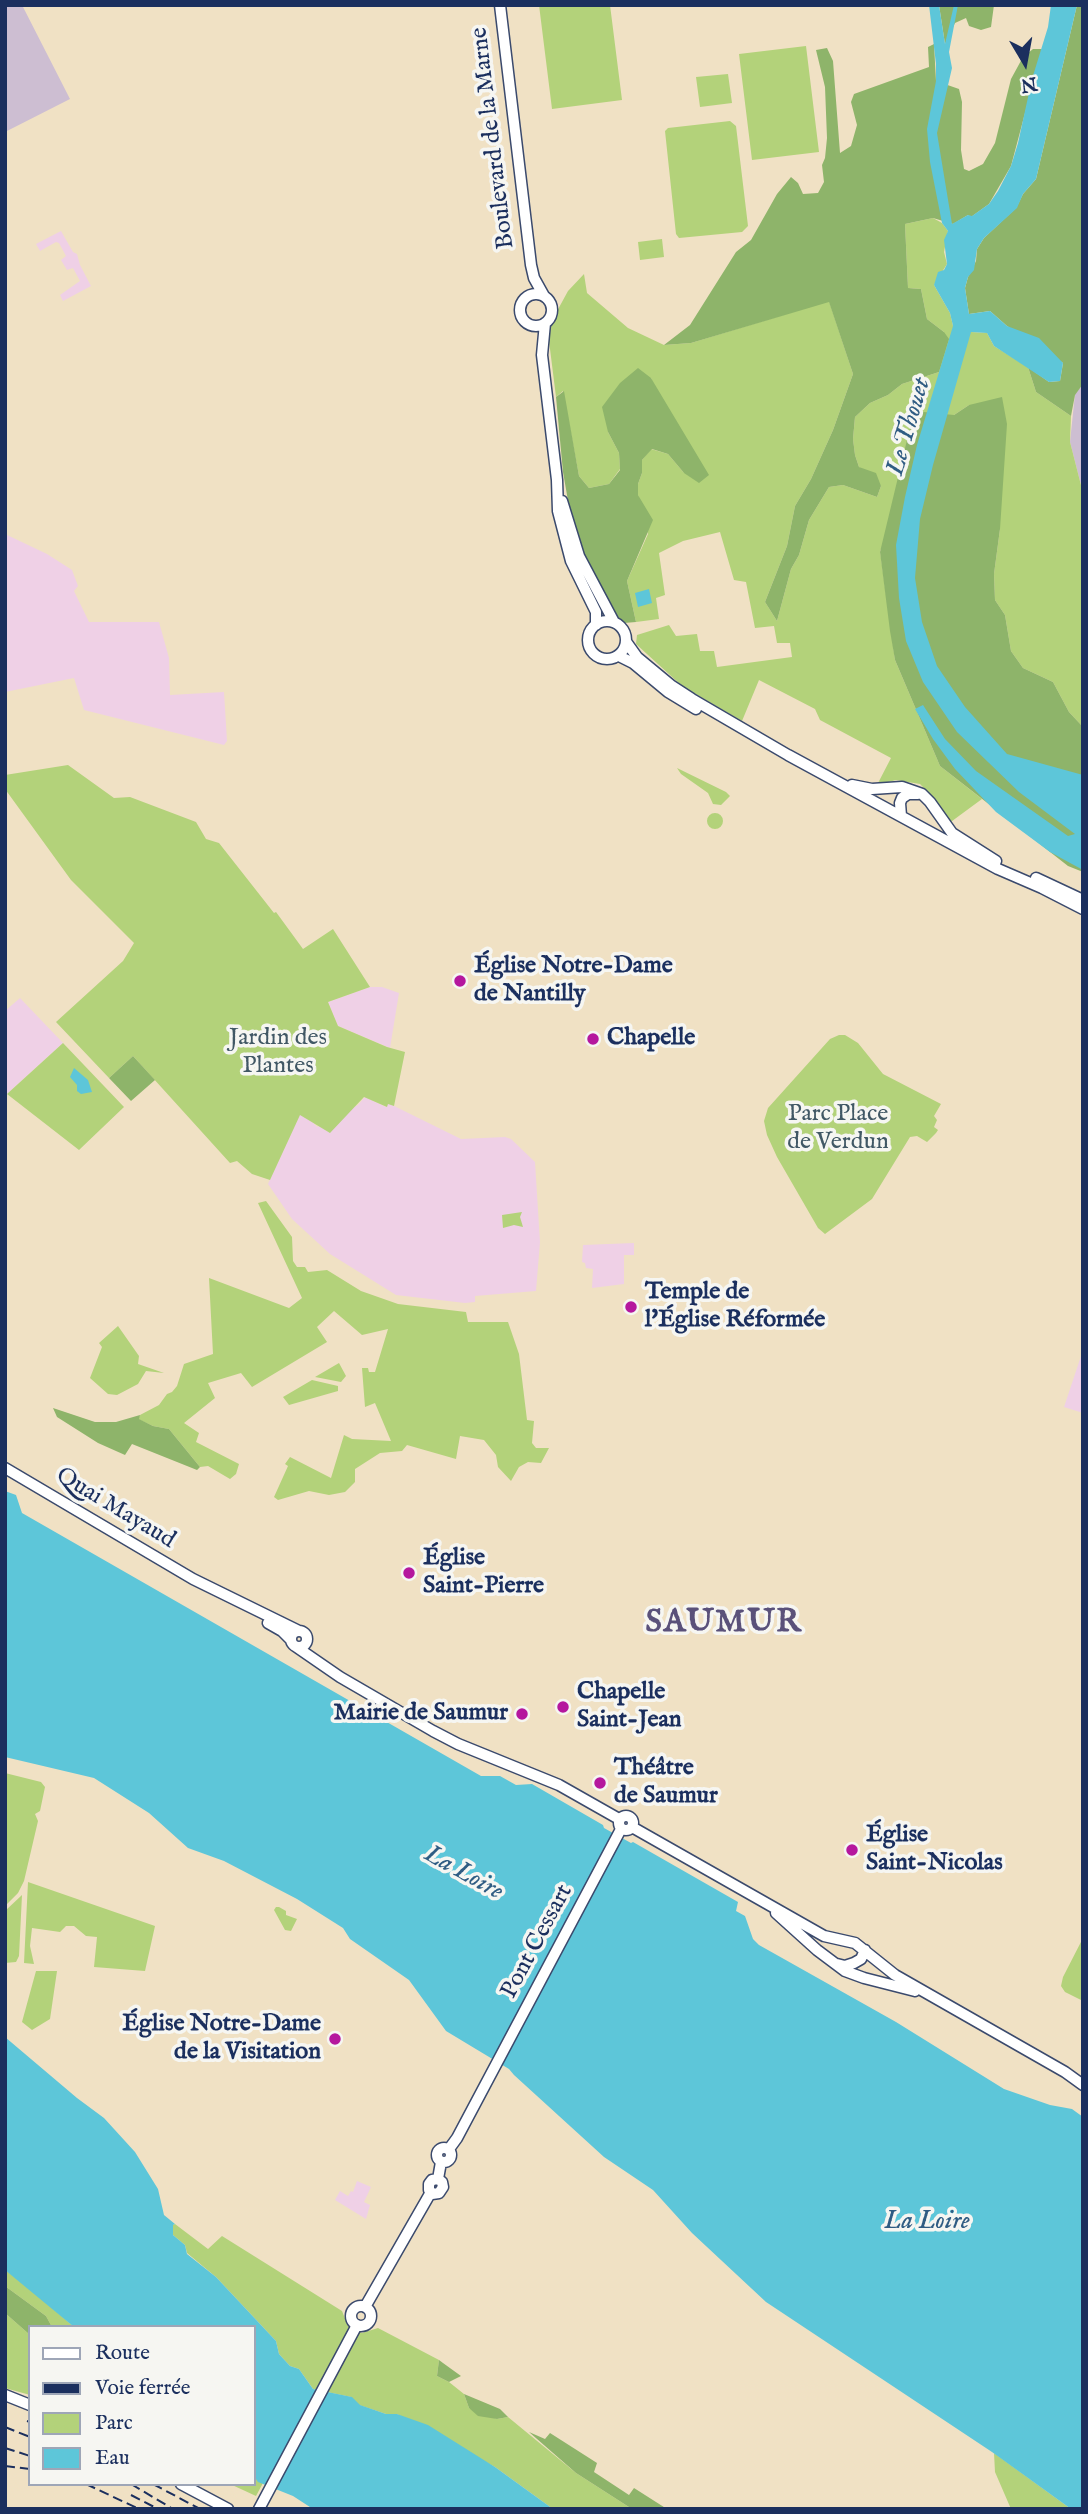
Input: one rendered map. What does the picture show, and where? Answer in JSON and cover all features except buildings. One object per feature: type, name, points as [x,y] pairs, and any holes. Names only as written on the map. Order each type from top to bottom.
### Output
[{"type":"main road","name":"Boulevard de la Marne","points":[[499,5],[531,265],[534,278],[544,296]]},
{"type":"main road","name":"Boulevard de la Marne","points":[[525,299],[531,265]]},
{"type":"main road","points":[[534,295],[544,296],[552,308],[551,317],[539,326],[531,325],[521,313],[525,299],[534,295]]},
{"type":"main road","points":[[541,355],[545,323]]},
{"type":"main road","points":[[531,325],[541,355],[558,511],[571,561],[596,612],[596,625]]},
{"type":"main road","points":[[556,480],[579,556],[614,622],[623,629],[627,643],[637,657],[672,686],[788,755]]},
{"type":"main road","points":[[614,622],[604,621],[596,625],[588,636],[591,652],[604,660],[619,656],[681,701],[788,755],[998,869],[1083,909]]},
{"type":"main road","points":[[619,656],[627,643]]},
{"type":"main road","points":[[835,780],[864,788],[902,787],[922,794],[952,833],[993,859],[1083,900]]},
{"type":"main road","points":[[901,817],[902,798],[908,794],[922,794]]},
{"type":"main road","points":[[920,826],[929,823],[938,813]]},
{"type":"main road","name":"Quai Mayaud","points":[[5,1468],[282,1631],[297,1643],[306,1636],[205,1585]]},
{"type":"main road","points":[[297,1643],[312,1660],[440,1735],[559,1785],[623,1828],[824,1936],[847,1940],[865,1950],[886,1969],[926,1994],[1065,2071],[1083,2085]]},
{"type":"main road","name":"Pont Cessart","points":[[261,2506],[356,2326],[351,2318],[352,2312],[359,2306],[365,2307],[430,2192],[430,2182],[438,2179],[442,2162],[450,2158],[449,2149],[623,1828]]},
{"type":"main road","points":[[769,1905],[845,1971],[926,1994]]},
{"type":"main road","points":[[829,1959],[828,1944],[833,1938]]},
{"type":"main road","points":[[847,1940],[855,1949],[855,1963]]},
{"type":"main road","points":[[829,1959],[845,1966],[855,1963],[865,1950]]},
{"type":"main road","points":[[5,2395],[28,2404]]},
{"type":"main road","points":[[185,2486],[228,2509]]},
{"type":"shaded area","points":[[5,5],[22,5],[70,99],[5,132]]},
{"type":"shaded area","points":[[61,231],[73,252],[77,254],[91,286],[63,301],[60,295],[80,281],[73,268],[67,270],[61,260],[66,256],[59,243],[40,251],[36,244]]},
{"type":"shaded area","points":[[1083,384],[1083,493],[1070,442],[1075,394]]},
{"type":"shaded area","points":[[5,534],[47,554],[72,570],[78,586],[74,591],[89,622],[159,622],[169,658],[170,695],[224,692],[227,741],[224,745],[84,710],[74,678],[5,692]]},
{"type":"shaded area","points":[[370,987],[382,987],[399,993],[390,1048],[338,1026],[328,1002]]},
{"type":"shaded area","points":[[20,998],[63,1043],[7,1094],[5,1011]]},
{"type":"shaded area","points":[[365,1097],[386,1107],[388,1103],[461,1139],[511,1139],[535,1162],[540,1242],[536,1291],[475,1296],[475,1302],[465,1303],[396,1295],[330,1254],[292,1219],[268,1184],[300,1114],[310,1119],[317,1127],[358,1105]]},
{"type":"shaded area","points":[[634,1243],[634,1255],[624,1255],[624,1284],[592,1288],[593,1269],[586,1268],[582,1262],[583,1245]]},
{"type":"shaded area","points":[[1083,1350],[1083,1413],[1064,1407]]},
{"type":"shaded area","points":[[357,2181],[371,2187],[364,2202],[370,2205],[366,2219],[335,2200],[340,2191],[348,2196],[353,2192]]},
{"type":"green space","points":[[539,5],[610,5],[622,100],[552,109]]},
{"type":"green space","points":[[939,5],[994,5],[991,27],[981,30],[969,26],[966,18],[955,23],[945,44]]},
{"type":"green space","points":[[1077,5],[1083,5],[1083,384],[1075,395],[1071,416],[1036,392],[1028,367],[1049,382],[1060,381],[1063,363],[1007,326],[990,311],[969,314],[965,288],[976,261],[977,249],[984,238],[1016,208],[1023,194],[1036,179]]},
{"type":"green space","points":[[934,44],[936,81],[959,89],[962,102],[961,150],[964,169],[969,171],[983,164],[995,143],[1011,79],[1023,57],[1033,49],[1042,49],[1011,166],[989,204],[971,217],[968,215],[953,224],[933,218],[905,224],[908,288],[921,289],[927,319],[949,339],[939,372],[902,384],[888,395],[870,403],[855,417],[855,455],[859,467],[876,473],[881,486],[877,497],[843,485],[829,487],[809,520],[799,555],[791,569],[777,621],[765,602],[787,546],[795,506],[811,479],[833,430],[853,374],[829,302],[691,343],[664,345],[690,325],[736,252],[751,240],[777,194],[791,177],[798,183],[803,194],[818,193],[824,182],[822,165],[827,138],[825,87],[816,50],[827,48],[833,61],[840,153],[851,146],[857,125],[851,102],[854,94],[929,67],[928,47]]},
{"type":"green space","points":[[806,46],[819,152],[752,160],[739,54]]},
{"type":"green space","points":[[728,74],[732,103],[700,107],[696,77]]},
{"type":"green space","points":[[730,121],[736,126],[748,226],[742,232],[679,238],[676,234],[665,131],[668,128]]},
{"type":"green space","points":[[933,218],[942,223],[948,231],[944,252],[947,264],[934,285],[950,313],[953,326],[971,332],[987,333],[994,346],[1028,367],[1036,392],[1071,416],[1070,442],[1083,493],[1083,727],[1069,712],[1053,682],[1023,668],[1011,651],[1005,615],[995,600],[994,574],[1000,529],[969,405],[954,415],[880,551],[895,660],[940,766],[982,799],[948,824],[933,797],[920,784],[896,780],[877,785],[891,758],[820,720],[815,709],[759,680],[742,721],[682,686],[636,644],[637,635],[669,625],[676,636],[697,634],[700,651],[714,651],[717,667],[792,657],[790,643],[777,643],[774,626],[755,628],[746,582],[734,580],[720,532],[683,541],[659,553],[665,595],[656,598],[659,619],[636,622],[627,581],[648,534],[638,495],[642,460],[651,449],[668,454],[684,473],[651,378],[608,432],[619,453],[620,469],[609,484],[589,488],[579,476],[563,391],[556,397],[549,341],[550,324],[568,291],[584,274],[587,293],[628,328],[664,345],[691,343],[829,301],[853,374],[833,430],[811,479],[795,506],[787,546],[765,602],[777,621],[791,569],[799,555],[809,520],[829,487],[843,485],[877,497],[881,486],[859,467],[855,455],[855,417],[870,403],[888,395],[902,384],[939,372],[944,332],[927,319],[921,289],[908,288],[905,224]]},
{"type":"green space","points":[[662,239],[664,257],[640,260],[638,242]]},
{"type":"green space","points":[[638,368],[651,378],[709,475],[699,483],[684,473],[668,454],[652,449],[642,460],[638,495],[653,520],[627,581],[636,622],[624,623],[613,616],[585,562],[571,518],[563,472],[556,397],[564,391],[579,476],[589,488],[609,484],[620,470],[619,453],[608,432],[602,407],[620,383]]},
{"type":"green space","points":[[1002,397],[1007,424],[994,574],[995,600],[1005,615],[1011,651],[1023,668],[1053,682],[1069,712],[1083,727],[1083,872],[1068,866],[940,766],[895,660],[890,631],[880,552],[914,411],[954,415],[969,405]]},
{"type":"green space","name":"Jardin des Plantes","points":[[68,765],[114,798],[130,797],[196,822],[206,839],[219,843],[303,949],[333,929],[370,987],[328,1002],[338,1026],[405,1052],[394,1106],[388,1104],[387,1107],[364,1097],[330,1133],[300,1115],[270,1180],[252,1174],[237,1161],[230,1163],[133,1056],[109,1078],[56,1022],[123,961],[134,943],[71,880],[5,789],[5,775]]},
{"type":"green space","points":[[677,768],[730,796],[721,805],[713,804],[708,793],[681,774]]},
{"type":"green space","points":[[712,813],[718,813],[723,821],[721,827],[712,829],[707,824],[707,818]]},
{"type":"green space","name":"Parc Place de Verdun","points":[[845,1035],[858,1043],[883,1074],[941,1104],[934,1116],[937,1120],[934,1127],[938,1130],[936,1133],[927,1142],[917,1136],[910,1137],[872,1199],[825,1234],[818,1228],[777,1157],[764,1121],[768,1108],[830,1039]]},
{"type":"green space","points":[[63,1043],[124,1107],[79,1150],[7,1094]]},
{"type":"green space","points":[[133,1056],[155,1080],[131,1101],[109,1078]]},
{"type":"green space","points":[[266,1201],[292,1237],[293,1261],[297,1267],[305,1267],[308,1272],[327,1270],[361,1291],[398,1304],[466,1312],[468,1322],[508,1322],[519,1354],[527,1420],[534,1421],[532,1443],[536,1448],[549,1448],[541,1463],[528,1462],[519,1467],[511,1481],[498,1467],[496,1455],[484,1440],[460,1436],[456,1459],[407,1445],[402,1451],[380,1453],[355,1469],[355,1482],[345,1492],[329,1495],[309,1491],[278,1500],[274,1497],[290,1457],[331,1478],[344,1435],[352,1439],[391,1441],[375,1403],[365,1407],[362,1368],[375,1372],[388,1329],[362,1335],[334,1311],[317,1327],[327,1342],[252,1387],[241,1373],[208,1383],[215,1398],[184,1423],[199,1433],[196,1442],[239,1464],[236,1474],[230,1479],[208,1466],[200,1467],[169,1429],[138,1419],[172,1392],[177,1386],[184,1364],[213,1354],[209,1278],[289,1308],[302,1298],[258,1203]]},
{"type":"green space","points":[[522,1212],[520,1217],[523,1227],[514,1225],[503,1228],[502,1215]]},
{"type":"green space","points":[[118,1326],[139,1356],[138,1364],[164,1373],[146,1371],[138,1384],[117,1395],[108,1394],[90,1378],[102,1347],[99,1343]]},
{"type":"green space","points":[[339,1363],[346,1376],[341,1382],[315,1377]]},
{"type":"green space","points":[[312,1380],[338,1386],[338,1391],[289,1405],[283,1397]]},
{"type":"green space","points":[[53,1408],[95,1422],[116,1422],[140,1415],[139,1419],[153,1426],[169,1429],[200,1467],[197,1470],[132,1444],[125,1455],[98,1443],[57,1417]]},
{"type":"green space","points":[[5,1773],[41,1782],[45,1787],[40,1811],[35,1814],[38,1821],[24,1881],[18,1893],[5,1906]]},
{"type":"green space","points":[[28,1882],[155,1926],[145,1971],[94,1967],[97,1937],[86,1936],[74,1926],[66,1926],[60,1932],[32,1928],[30,1946],[34,1964],[24,1963]]},
{"type":"green space","points":[[22,1895],[19,1956],[16,1962],[5,1963],[5,1911]]},
{"type":"green space","points":[[276,1907],[297,1919],[291,1931],[285,1930],[274,1910]]},
{"type":"green space","points":[[1083,1938],[1083,2001],[1065,1992],[1061,1986]]},
{"type":"green space","points":[[36,1971],[57,1971],[50,2019],[32,2030],[22,2022]]},
{"type":"green space","points":[[175,2224],[208,2249],[222,2236],[342,2311],[348,2326],[362,2333],[378,2328],[439,2360],[437,2376],[464,2394],[469,2408],[497,2419],[508,2417],[576,2473],[632,2509],[553,2509],[495,2467],[397,2414],[386,2414],[359,2405],[351,2397],[313,2389],[299,2369],[290,2366],[279,2354],[276,2341],[216,2277],[187,2253],[185,2245],[173,2235]]},
{"type":"green space","points":[[5,2270],[72,2325],[51,2325],[46,2316],[5,2286]]},
{"type":"green space","points":[[5,2286],[46,2316],[51,2325],[28,2325],[28,2333],[5,2313]]},
{"type":"green space","points":[[5,2313],[28,2333],[28,2394],[5,2388]]},
{"type":"green space","points":[[439,2360],[461,2376],[449,2382],[437,2376]]},
{"type":"green space","points":[[464,2394],[500,2409],[508,2417],[497,2419],[478,2416],[469,2408]]},
{"type":"green space","points":[[529,2432],[545,2439],[550,2433],[597,2463],[594,2472],[629,2495],[634,2488],[667,2509],[632,2509],[576,2473]]},
{"type":"green space","points":[[994,2453],[1071,2509],[1011,2509],[995,2472]]},
{"type":"green space","points":[[256,2478],[263,2483],[256,2496],[234,2486],[256,2486]]},
{"type":"water","points":[[929,5],[939,5],[945,44],[954,5],[958,5],[949,52],[952,68],[937,133],[952,224],[968,215],[972,216],[989,204],[998,191],[1011,166],[1018,143],[1032,79],[1048,27],[1051,5],[1077,5],[1036,179],[1023,194],[1017,208],[984,238],[977,249],[974,270],[968,277],[965,288],[969,314],[990,311],[1007,326],[1039,338],[1063,363],[1060,381],[1049,382],[994,346],[987,333],[971,332],[920,519],[915,578],[922,622],[937,666],[965,707],[1007,754],[1083,775],[1083,870],[1050,852],[996,812],[955,769],[915,709],[923,705],[945,739],[976,771],[1068,836],[1075,834],[1019,792],[957,732],[923,682],[906,641],[899,598],[896,545],[917,445],[953,326],[950,313],[934,285],[938,272],[944,270],[947,264],[944,240],[948,231],[942,223],[930,162],[927,129],[936,81]]},
{"type":"water","points":[[649,589],[652,603],[638,607],[635,593]]},
{"type":"water","points":[[74,1068],[88,1080],[92,1092],[81,1094],[77,1091],[77,1085],[70,1077]]},
{"type":"water","name":"La Loire","points":[[5,1491],[16,1495],[22,1513],[481,1776],[500,1776],[516,1785],[532,1784],[604,1828],[738,1902],[736,1911],[745,1916],[753,1939],[759,1945],[896,2022],[1004,2089],[1050,2105],[1072,2109],[1083,2117],[1083,2509],[1071,2509],[992,2452],[766,2302],[692,2233],[653,2190],[604,2157],[509,2069],[446,2031],[409,1980],[350,1939],[343,1928],[297,1899],[224,1861],[188,1848],[149,1813],[94,1778],[5,1757]]},
{"type":"water","points":[[5,2037],[104,2118],[135,2152],[158,2189],[164,2215],[175,2224],[173,2235],[185,2245],[187,2254],[216,2277],[276,2341],[279,2354],[290,2366],[299,2369],[313,2389],[352,2397],[360,2405],[428,2425],[495,2467],[553,2509],[313,2509],[293,2496],[256,2479],[256,2325],[72,2325],[5,2270]]},
{"type":"railway","points":[[5,2427],[28,2436]]},
{"type":"railway","points":[[5,2448],[28,2455]]},
{"type":"railway","points":[[5,2466],[28,2469]]},
{"type":"railway","points":[[90,2486],[139,2509]]},
{"type":"railway","points":[[134,2486],[173,2509]]},
{"type":"railway","points":[[157,2486],[200,2509]]},
{"type":"railway","points":[[131,2495],[158,2509]]},
{"type":"place","name":"Église Notre-Dame de Nantilly","points":[[460,981]]},
{"type":"place","name":"Chapelle","points":[[593,1039]]},
{"type":"place","name":"Temple de l'Église Réformée","points":[[631,1307]]},
{"type":"place","name":"Église Saint-Pierre","points":[[409,1573]]},
{"type":"place","name":"Chapelle Saint-Jean","points":[[563,1707]]},
{"type":"place","name":"Mairie de Saumur","points":[[522,1714]]},
{"type":"place","name":"Théâtre de Saumur","points":[[600,1783]]},
{"type":"place","name":"Église Saint-Nicolas","points":[[852,1850]]},
{"type":"place","name":"Église Notre-Dame de la Visitation","points":[[335,2039]]},
{"type":"district","name":"SAUMUR","points":[[724,1624]]},
{"type":"water label","name":"Le Thouet","points":[[910,427]]}]
